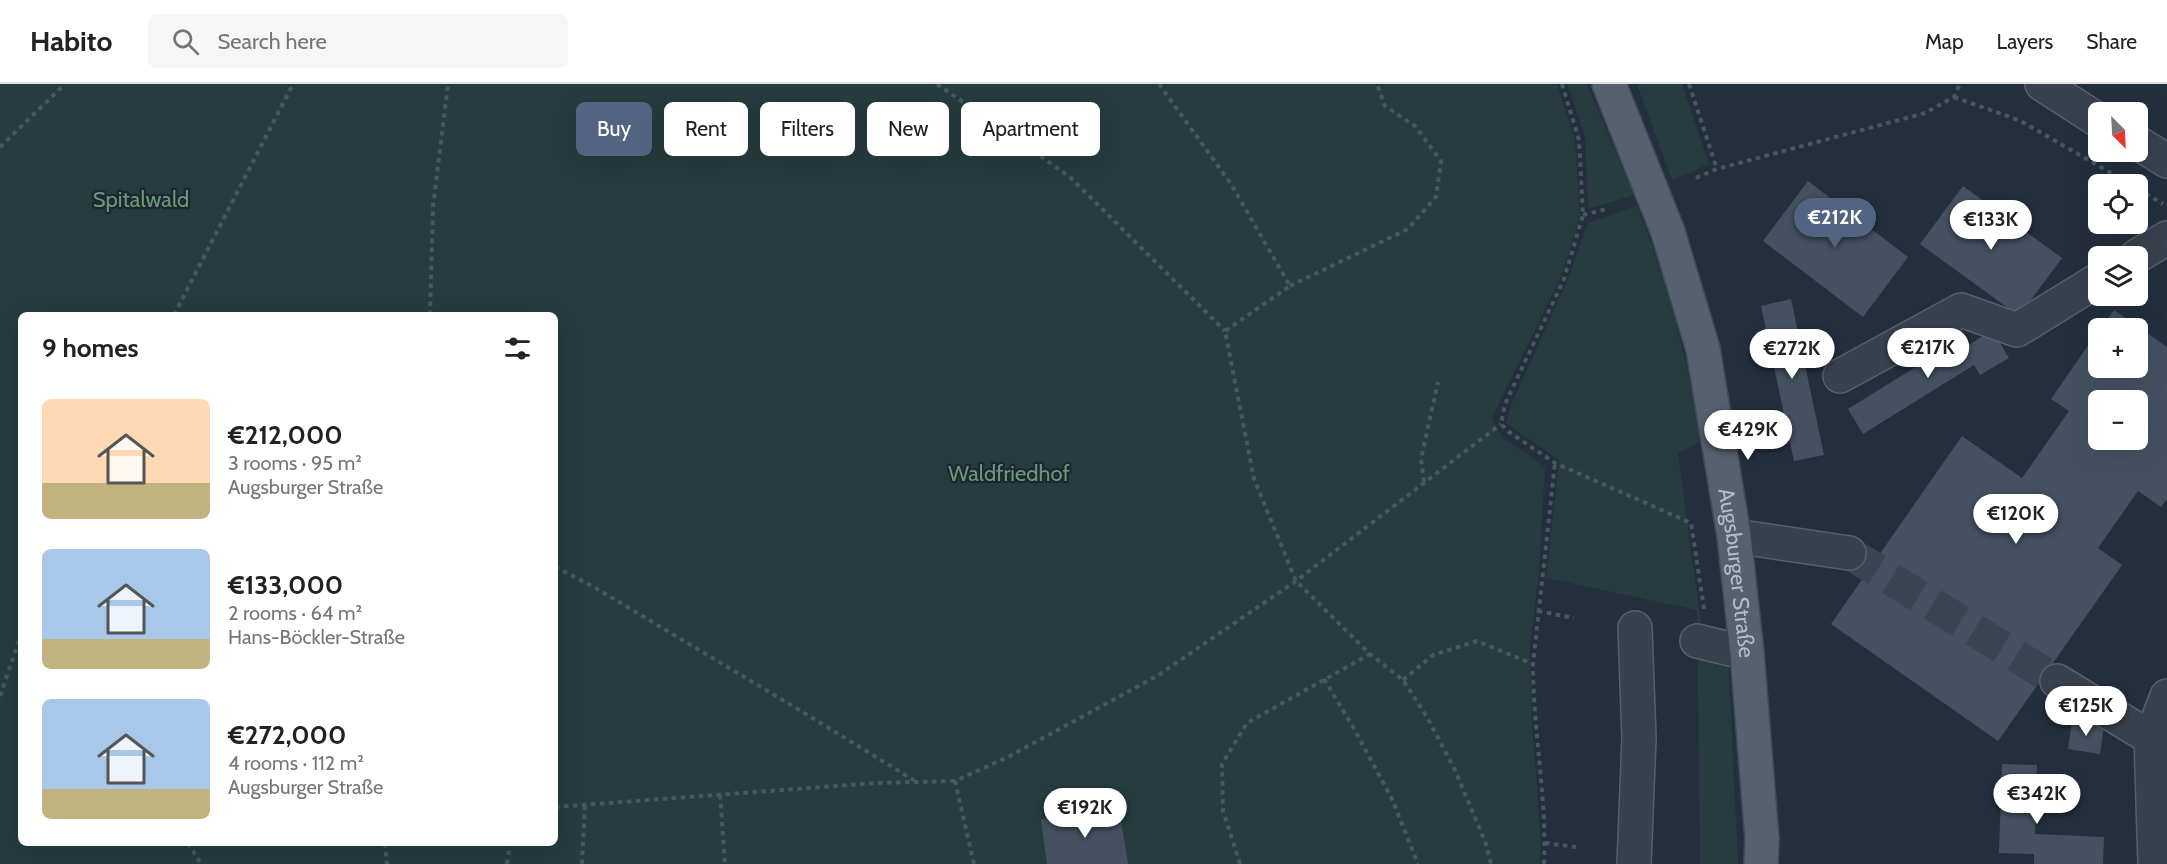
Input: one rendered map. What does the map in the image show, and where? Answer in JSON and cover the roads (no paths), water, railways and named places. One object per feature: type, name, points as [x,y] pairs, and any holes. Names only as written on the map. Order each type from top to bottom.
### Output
[{"type":"main road","name":"Augsburger Straße","points":[[1609,84],[1668,232],[1703,349],[1734,536],[1747,653],[1762,839],[1761,864]]},
{"type":"street","points":[[2042,84],[2088,114]]},
{"type":"street","points":[[2148,149],[2167,161]]},
{"type":"street","points":[[2148,249],[2167,238]]},
{"type":"street","points":[[1840,376],[1960,310],[2017,330],[2088,286]]},
{"type":"street","points":[[1734,536],[1849,553]]},
{"type":"street","points":[[1634,864],[1639,738],[1635,628]]},
{"type":"street","points":[[1703,643],[1747,653]]},
{"type":"street","points":[[2057,681],[2151,738]]},
{"type":"street","points":[[2155,864],[2151,738],[2167,696]]},
{"type":"tunnel","points":[[1849,553],[2057,681]]},
{"type":"park label","name":"Spitalwald","points":[[141,199]]},
{"type":"park label","name":"Waldfriedhof","points":[[1009,473]]}]
